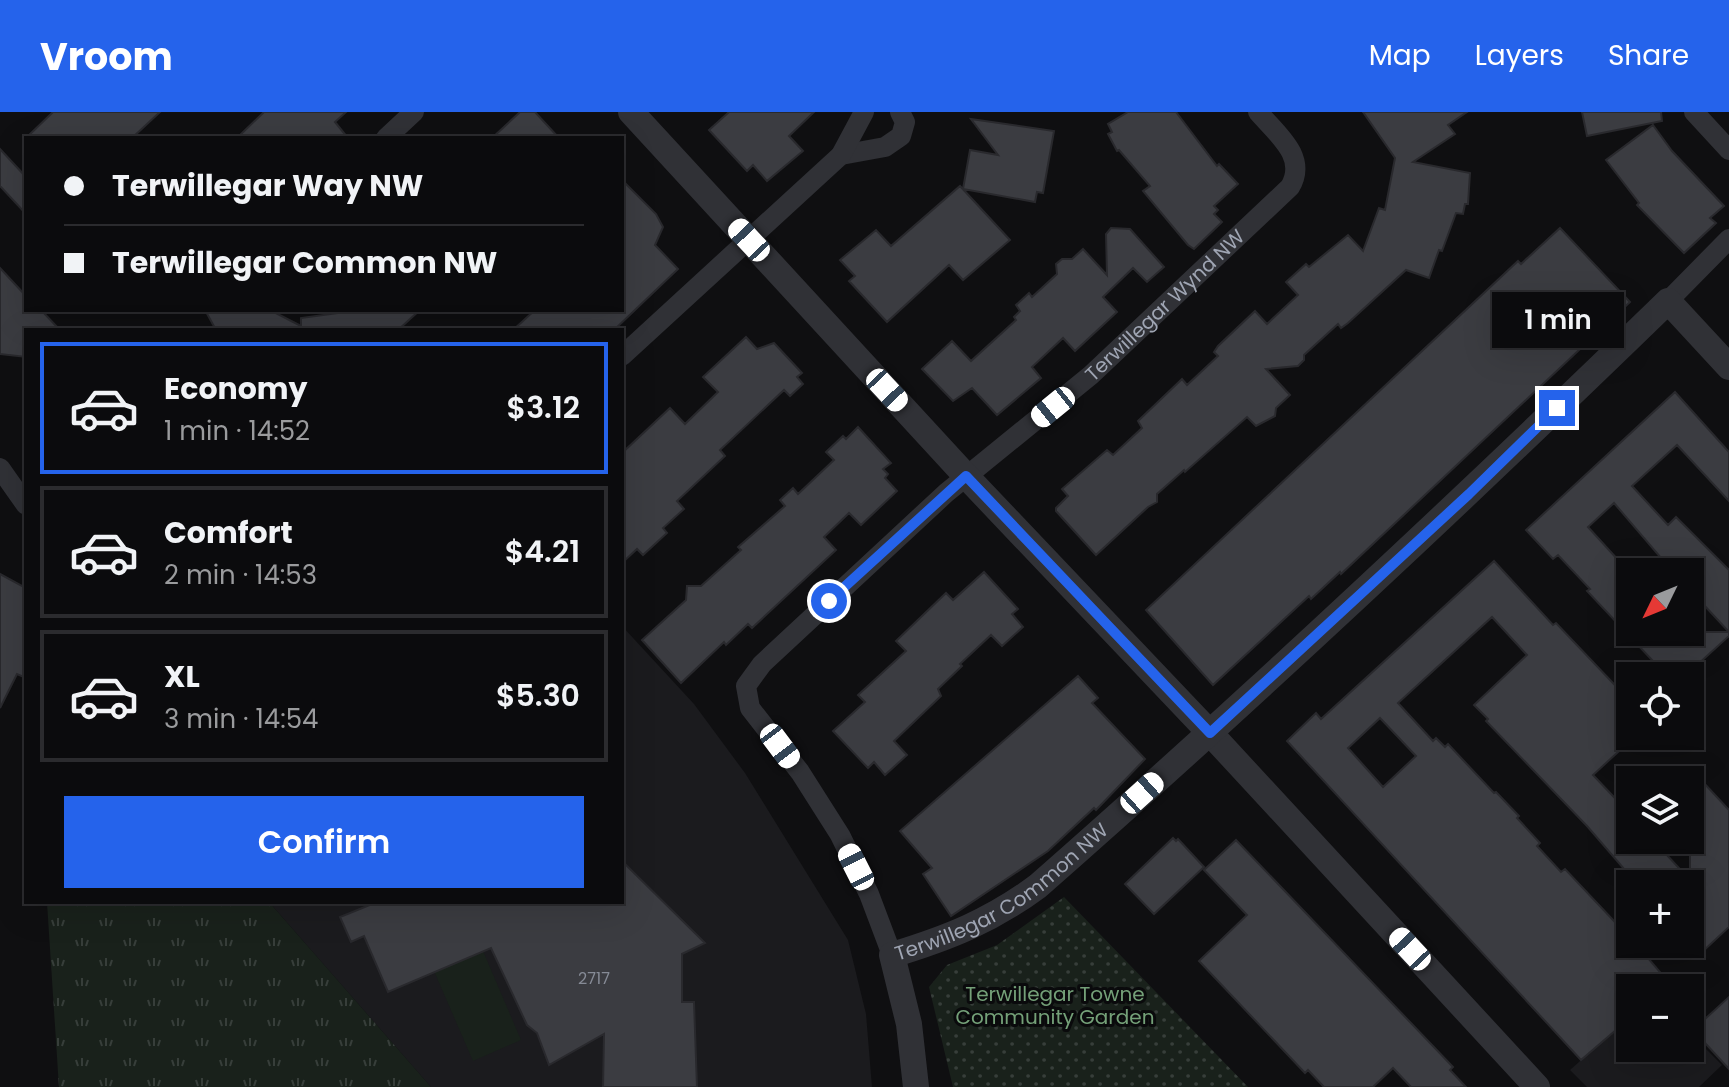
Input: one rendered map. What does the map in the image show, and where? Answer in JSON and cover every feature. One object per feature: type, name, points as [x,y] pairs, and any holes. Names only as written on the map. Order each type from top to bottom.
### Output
[{"type":"street","points":[[388,136],[414,112]]},
{"type":"street","points":[[631,112],[1537,1087]]},
{"type":"street","points":[[624,354],[841,155],[864,112]]},
{"type":"street","points":[[841,155],[885,147],[901,136],[905,122],[900,112]]},
{"type":"street","name":"Terwillegar Wynd NW","points":[[966,476],[1067,397],[1290,187],[1296,177],[1296,160],[1258,112]]},
{"type":"street","points":[[1694,112],[1729,150]]},
{"type":"street","points":[[1729,239],[1668,301],[1729,367]]},
{"type":"street","name":"Terwillegar Common NW","points":[[916,1087],[909,1024],[892,955],[957,934],[1016,902],[1038,886],[1210,733],[1469,494],[1668,301]]},
{"type":"street","points":[[0,466],[24,478]]},
{"type":"street","points":[[0,466],[24,502]]},
{"type":"street","points":[[892,955],[869,894],[840,835],[800,772],[756,717],[746,699],[746,686],[762,664],[966,476]]},
{"type":"shaded area","points":[[624,628],[694,704],[745,773],[848,940],[866,1014],[872,1087],[431,1087],[271,904],[624,904]]},
{"type":"shaded area","points":[[1616,1029],[1616,1062],[1704,1062],[1704,1047],[1722,1065],[1699,1087],[1587,1087],[1570,1070]]},
{"type":"green space","name":"Terwillegar Towne Community Garden","points":[[1064,897],[1248,1087],[953,1087],[929,987],[947,965],[997,945]]},
{"type":"green space","points":[[47,904],[271,904],[431,1087],[59,1087]]},
{"type":"green space","points":[[483,951],[521,1040],[473,1061],[434,971]]},
{"type":"building","points":[[53,112],[160,112],[134,136],[28,136]]},
{"type":"building","points":[[264,112],[346,112],[335,122],[346,136],[239,136]]},
{"type":"building","points":[[520,112],[535,112],[557,136],[494,136]]},
{"type":"building","points":[[729,112],[814,112],[789,136],[803,151],[767,181],[753,165],[747,171],[709,130]]},
{"type":"building","points":[[1128,112],[1176,112],[1217,166],[1219,164],[1238,184],[1214,206],[1218,210],[1214,214],[1222,222],[1194,249],[1143,191],[1150,186],[1117,151],[1108,134],[1112,132],[1108,124]]},
{"type":"building","points":[[1363,112],[1467,112],[1448,125],[1455,134],[1413,162],[1470,173],[1468,204],[1465,204],[1463,214],[1456,213],[1429,278],[1406,270],[1348,323],[1341,328],[1338,324],[1304,355],[1298,366],[1266,369],[1290,395],[1276,408],[1275,416],[1256,426],[1247,417],[1157,494],[1157,502],[1096,555],[1056,511],[1068,496],[1062,489],[1107,450],[1113,455],[1142,428],[1138,421],[1182,379],[1187,385],[1218,356],[1214,352],[1218,346],[1255,311],[1267,324],[1298,295],[1286,282],[1306,264],[1309,267],[1348,235],[1363,251],[1379,208],[1385,210],[1395,158]]},
{"type":"building","points":[[1582,112],[1661,112],[1662,121],[1587,136]]},
{"type":"building","points":[[971,119],[1054,131],[1043,193],[1037,192],[1035,202],[963,189],[970,150],[998,155]]},
{"type":"building","points":[[1653,125],[1672,151],[1724,206],[1710,218],[1716,223],[1684,253],[1637,205],[1639,203],[1606,160]]},
{"type":"building","points":[[0,149],[24,175],[24,212],[0,186]]},
{"type":"building","points":[[624,182],[656,214],[663,227],[655,245],[678,269],[616,328],[515,328],[533,312],[624,312]]},
{"type":"building","points":[[960,186],[1010,240],[963,280],[949,265],[887,322],[849,281],[855,276],[840,260],[876,230],[891,246]]},
{"type":"building","points":[[1111,228],[1130,229],[1164,267],[1147,282],[1133,268],[1103,297],[1117,312],[1075,351],[1063,338],[1032,367],[1041,378],[997,415],[972,388],[953,401],[922,369],[952,341],[971,361],[1016,320],[1014,317],[1020,311],[1016,305],[1029,293],[1032,297],[1057,274],[1056,264],[1062,259],[1072,259],[1083,249],[1107,275],[1106,234]]},
{"type":"building","points":[[1560,228],[1630,302],[1341,574],[1311,599],[1309,596],[1213,685],[1146,610],[1518,261],[1521,264]]},
{"type":"building","points":[[0,268],[24,294],[24,312],[43,312],[58,328],[24,328],[24,357],[0,354]]},
{"type":"building","points":[[206,312],[274,312],[301,326],[301,318],[345,312],[418,312],[400,328],[215,328]]},
{"type":"building","points":[[746,337],[757,349],[774,343],[802,373],[797,377],[803,384],[790,396],[784,390],[720,450],[725,456],[677,501],[684,509],[663,528],[667,533],[643,555],[637,549],[624,561],[624,451],[670,408],[685,424],[718,392],[703,377]]},
{"type":"building","points":[[1675,392],[1729,452],[1729,501],[1677,445],[1632,486],[1668,525],[1676,517],[1729,570],[1729,632],[1704,605],[1704,558],[1661,558],[1614,503],[1588,527],[1616,558],[1616,622],[1558,555],[1553,559],[1526,530]]},
{"type":"building","points":[[858,427],[891,463],[883,469],[888,474],[885,478],[897,491],[861,525],[849,513],[824,537],[836,550],[752,628],[748,624],[726,645],[724,642],[681,683],[642,640],[686,600],[687,586],[701,586],[741,550],[738,547],[785,506],[780,500],[793,488],[798,494],[834,460],[826,452]]},
{"type":"building","points":[[1494,561],[1616,686],[1616,750],[1620,750],[1593,775],[1616,799],[1616,854],[1666,854],[1681,870],[1625,870],[1474,705],[1527,655],[1492,617],[1398,703],[1433,741],[1436,738],[1445,747],[1448,744],[1496,792],[1540,843],[1537,846],[1561,872],[1565,869],[1616,923],[1616,958],[1648,958],[1660,972],[1616,974],[1616,1030],[1581,1060],[1287,741],[1316,713],[1321,719]],"holes":[[[1380,718],[1416,756],[1383,787],[1348,748]]]},
{"type":"building","points":[[984,572],[1018,609],[1012,614],[1023,627],[1002,646],[991,635],[960,664],[962,666],[938,689],[941,696],[894,741],[907,755],[885,775],[874,762],[868,768],[833,731],[865,702],[858,695],[906,651],[896,641],[946,593],[953,600]]},
{"type":"building","points":[[0,574],[24,587],[24,677],[17,674],[0,708]]},
{"type":"building","points":[[1704,632],[1729,632],[1729,636],[1700,662],[1654,662],[1639,646],[1704,646]]},
{"type":"building","points":[[1078,676],[1098,698],[1092,703],[1145,759],[1096,810],[1094,808],[1048,851],[951,916],[923,874],[932,868],[900,831]]},
{"type":"building","points":[[1704,783],[1729,810],[1729,927],[1704,950],[1704,870],[1690,870],[1690,854],[1704,854]]},
{"type":"building","points":[[1173,838],[1178,839],[1204,867],[1154,914],[1125,884]]},
{"type":"building","points":[[1236,840],[1453,1067],[1450,1070],[1466,1087],[1411,1087],[1393,1068],[1373,1087],[1324,1087],[1308,1070],[1305,1073],[1199,961],[1247,915],[1204,870]]},
{"type":"building","points":[[624,863],[705,943],[682,954],[682,1002],[694,1002],[697,1087],[603,1087],[604,1034],[549,1065],[537,1033],[527,1025],[491,948],[388,992],[364,936],[351,942],[340,917],[372,904],[624,904]]},
{"type":"building","points":[[1729,997],[1729,1069],[1704,1042],[1704,1020]]},
{"type":"route","points":[[829,601],[966,476],[1210,733],[1469,494],[1557,408]]}]
